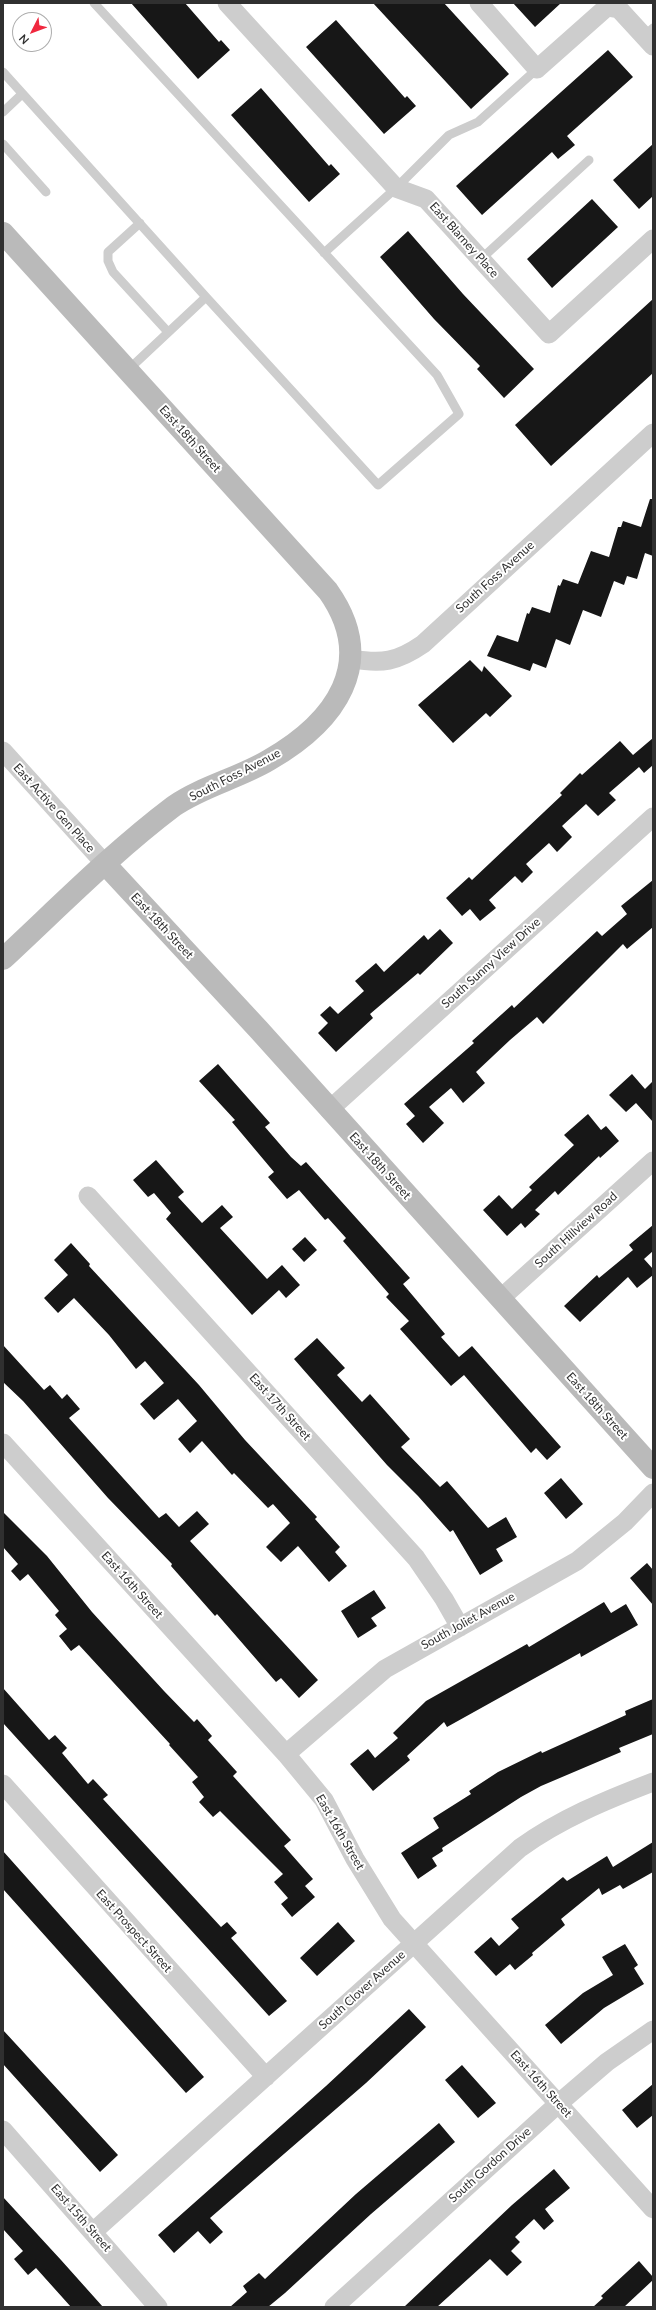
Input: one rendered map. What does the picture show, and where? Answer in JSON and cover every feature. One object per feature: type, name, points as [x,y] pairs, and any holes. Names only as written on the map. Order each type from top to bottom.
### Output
[{"type":"street","name":"East Blarney Place","points":[[227,3],[396,188],[426,200],[549,334],[653,239]]},
{"type":"street","points":[[479,3],[537,68],[607,7],[619,9],[650,37]]},
{"type":"street","name":"East 18th Street","points":[[3,233],[328,591],[344,618],[352,659]]},
{"type":"street","name":"South Foss Avenue","points":[[3,959],[106,864],[177,805],[269,761],[296,742],[334,706],[340,695],[352,659],[386,662],[405,655],[418,647],[653,434]]},
{"type":"street","name":"East Active Gen Place","points":[[5,758],[106,864]]},
{"type":"street","name":"South Sunny View Drive","points":[[329,1110],[653,817]]},
{"type":"street","name":"East 18th Street","points":[[106,864],[653,1468]]},
{"type":"street","name":"South Hillview Road","points":[[500,1299],[653,1161]]},
{"type":"street","name":"East 17th Street","points":[[88,1196],[416,1558],[444,1599],[460,1627]]},
{"type":"street","name":"East 16th Street","points":[[3,1443],[286,1754],[324,1800],[380,1901],[414,1944],[653,2209]]},
{"type":"street","name":"South Joliet Avenue","points":[[286,1754],[385,1669],[577,1561],[625,1522],[653,1493]]},
{"type":"street","name":"South Clover Avenue","points":[[94,2231],[520,1848],[536,1836],[578,1813],[653,1782]]},
{"type":"street","name":"East Prospect Street","points":[[3,1784],[266,2077]]},
{"type":"street","name":"South Gordon Drive","points":[[334,2307],[558,2104],[607,2062],[653,2030]]},
{"type":"street","name":"East 15th Street","points":[[3,2130],[94,2231],[158,2307]]},
{"type":"lane","points":[[3,72],[378,485],[459,414],[437,375],[94,3]]},
{"type":"lane","points":[[324,253],[396,188],[449,135],[478,122],[537,68]]},
{"type":"lane","points":[[3,112],[22,94]]},
{"type":"lane","points":[[3,144],[46,192]]},
{"type":"lane","points":[[481,259],[589,160]]},
{"type":"lane","points":[[140,223],[108,252],[108,261],[113,272],[168,332]]},
{"type":"lane","points":[[128,370],[206,297]]},
{"type":"building","points":[[131,3],[185,3],[219,42],[221,40],[230,50],[198,79]]},
{"type":"building","points":[[373,3],[444,3],[509,74],[471,109]]},
{"type":"building","points":[[513,3],[561,3],[535,27]]},
{"type":"building","points":[[336,20],[405,98],[407,96],[416,106],[384,134],[306,47]]},
{"type":"building","points":[[608,50],[633,77],[567,136],[575,145],[558,159],[552,152],[482,215],[456,186]]},
{"type":"building","points":[[261,88],[329,166],[331,164],[340,174],[309,202],[231,115]]},
{"type":"building","points":[[653,144],[653,196],[639,209],[613,180]]},
{"type":"building","points":[[592,199],[618,227],[552,288],[527,259]]},
{"type":"building","points":[[408,231],[463,294],[534,369],[504,398],[477,369],[480,366],[434,319],[380,257]]},
{"type":"building","points":[[653,299],[653,373],[551,466],[515,425]]},
{"type":"building","points":[[650,499],[653,499],[653,556],[645,553],[637,579],[627,576],[624,585],[614,581],[601,617],[583,610],[570,645],[556,639],[546,668],[533,663],[530,671],[487,656],[497,635],[518,642],[527,613],[529,614],[532,607],[550,613],[558,585],[560,586],[563,579],[578,584],[591,551],[609,557],[618,527],[621,527],[623,521],[641,527]]},
{"type":"building","points":[[470,660],[482,672],[484,666],[512,696],[490,717],[486,713],[453,743],[418,705]]},
{"type":"building","points":[[653,738],[653,765],[644,773],[639,767],[609,793],[616,800],[598,816],[586,804],[562,826],[572,837],[557,852],[549,843],[526,864],[533,872],[522,883],[515,876],[489,900],[496,908],[480,921],[470,909],[462,916],[446,898],[469,877],[472,880],[562,795],[560,793],[580,773],[582,775],[620,741],[633,755]]},
{"type":"building","points":[[653,880],[653,927],[627,949],[623,944],[543,1024],[537,1017],[510,1040],[476,1072],[485,1083],[463,1103],[451,1088],[429,1107],[444,1123],[423,1143],[406,1124],[415,1116],[404,1104],[474,1043],[472,1041],[512,1005],[514,1008],[597,931],[602,936],[627,914],[621,906]]},
{"type":"building","points":[[440,929],[453,943],[420,975],[418,973],[370,1014],[373,1018],[336,1052],[318,1033],[328,1023],[320,1015],[330,1006],[338,1014],[364,991],[355,981],[376,963],[384,972],[424,935],[428,940]]},
{"type":"building","points":[[218,1064],[270,1123],[265,1127],[291,1157],[301,1166],[306,1162],[410,1278],[403,1284],[445,1334],[441,1337],[459,1357],[472,1346],[561,1447],[547,1460],[536,1448],[531,1453],[464,1375],[451,1386],[400,1329],[409,1321],[386,1297],[389,1294],[343,1241],[346,1238],[328,1218],[325,1220],[299,1190],[287,1199],[268,1177],[274,1172],[232,1122],[235,1120],[199,1081]]},
{"type":"building","points":[[632,1074],[645,1089],[653,1081],[653,1122],[636,1103],[626,1112],[609,1095]]},
{"type":"building","points":[[588,1114],[601,1130],[606,1126],[619,1141],[600,1158],[599,1156],[558,1195],[555,1191],[535,1210],[540,1214],[525,1228],[521,1223],[507,1236],[483,1210],[499,1195],[512,1209],[532,1190],[529,1187],[574,1145],[564,1135]]},
{"type":"building","points":[[156,1160],[184,1192],[178,1197],[202,1223],[222,1205],[233,1217],[220,1228],[267,1279],[282,1265],[300,1285],[286,1298],[279,1290],[252,1315],[166,1219],[171,1213],[154,1193],[148,1197],[133,1180]]},
{"type":"building","points":[[653,1225],[653,1251],[644,1259],[653,1269],[653,1275],[637,1288],[628,1277],[580,1322],[564,1306],[597,1275],[599,1278],[633,1250],[629,1245]]},
{"type":"building","points":[[305,1237],[317,1250],[304,1262],[292,1249]]},
{"type":"building","points":[[71,1243],[90,1264],[89,1266],[199,1385],[245,1440],[317,1517],[315,1519],[340,1547],[335,1552],[347,1566],[329,1582],[298,1546],[281,1562],[266,1547],[290,1523],[273,1504],[268,1508],[234,1473],[232,1475],[202,1441],[190,1453],[178,1439],[197,1421],[178,1399],[154,1420],[140,1404],[164,1383],[145,1361],[136,1369],[109,1335],[74,1298],[58,1313],[44,1298],[68,1275],[54,1260]]},
{"type":"building","points":[[317,1338],[345,1368],[337,1375],[362,1402],[370,1394],[410,1439],[401,1447],[440,1487],[447,1481],[488,1528],[506,1517],[517,1537],[496,1549],[503,1561],[480,1575],[453,1530],[450,1532],[418,1496],[387,1465],[294,1359]]},
{"type":"building","points":[[3,1345],[44,1390],[50,1385],[62,1399],[67,1394],[80,1409],[69,1418],[159,1518],[166,1513],[179,1527],[197,1511],[209,1524],[190,1541],[318,1680],[299,1698],[281,1678],[276,1682],[217,1614],[215,1616],[171,1566],[172,1564],[108,1498],[23,1401],[3,1382]]},
{"type":"building","points":[[561,1478],[583,1504],[566,1519],[544,1493]]},
{"type":"building","points":[[3,1512],[47,1556],[92,1612],[164,1691],[194,1722],[197,1719],[212,1736],[208,1740],[237,1772],[233,1776],[291,1840],[284,1846],[313,1879],[305,1886],[315,1897],[292,1917],[281,1904],[288,1898],[274,1882],[283,1874],[220,1811],[213,1817],[199,1802],[204,1797],[192,1782],[198,1777],[169,1745],[170,1744],[79,1645],[71,1651],[59,1636],[67,1629],[55,1615],[59,1611],[28,1574],[20,1581],[11,1571],[18,1564],[3,1547]]},
{"type":"building","points":[[647,1563],[653,1570],[653,1605],[630,1578]]},
{"type":"building","points":[[374,1590],[386,1608],[371,1618],[377,1626],[358,1638],[341,1611]]},
{"type":"building","points":[[604,1602],[611,1613],[626,1604],[638,1625],[581,1657],[580,1653],[447,1727],[444,1722],[407,1756],[410,1760],[373,1791],[350,1764],[368,1749],[375,1758],[398,1738],[393,1733],[426,1701],[527,1644],[529,1647]]},
{"type":"building","points":[[3,1688],[49,1740],[55,1735],[67,1748],[62,1753],[88,1784],[93,1779],[108,1795],[103,1799],[221,1927],[227,1922],[237,1933],[231,1938],[287,2001],[269,2016],[3,1723]]},
{"type":"building","points":[[653,1699],[653,1734],[619,1748],[621,1752],[541,1786],[521,1797],[442,1848],[443,1851],[432,1858],[437,1866],[418,1879],[401,1853],[439,1828],[433,1818],[471,1794],[469,1791],[498,1772],[541,1751],[542,1753],[626,1715],[625,1711]]},
{"type":"building","points":[[653,1842],[653,1872],[623,1889],[620,1885],[602,1895],[599,1888],[561,1919],[565,1925],[532,1953],[533,1955],[515,1970],[510,1964],[496,1976],[474,1952],[491,1937],[499,1946],[519,1928],[511,1919],[563,1877],[567,1881],[607,1856],[613,1867]]},
{"type":"building","points":[[3,1851],[204,2077],[186,2093],[3,1889]]},
{"type":"building","points":[[338,1922],[355,1941],[317,1976],[300,1958]]},
{"type":"building","points":[[625,1944],[638,1965],[634,1968],[644,1984],[604,2008],[561,2044],[545,2025],[583,1993],[613,1975],[602,1957]]},
{"type":"building","points":[[409,2009],[426,2027],[366,2083],[210,2218],[223,2232],[210,2244],[198,2231],[174,2253],[158,2235],[326,2086]]},
{"type":"building","points":[[3,2030],[118,2155],[100,2172],[3,2064]]},
{"type":"building","points":[[462,2065],[496,2103],[478,2118],[445,2080]]},
{"type":"building","points":[[653,2084],[653,2115],[637,2128],[622,2110]]},
{"type":"building","points":[[439,2123],[455,2142],[371,2214],[285,2293],[268,2307],[230,2307],[247,2292],[243,2286],[259,2273],[265,2279],[356,2194]]},
{"type":"building","points":[[554,2169],[570,2188],[545,2209],[554,2221],[544,2230],[534,2219],[515,2237],[520,2242],[511,2251],[522,2262],[507,2276],[490,2259],[437,2307],[404,2307],[512,2205]]},
{"type":"building","points":[[3,2197],[103,2307],[71,2307],[36,2268],[28,2275],[14,2259],[23,2251],[3,2229]]},
{"type":"building","points":[[639,2261],[653,2277],[653,2280],[624,2307],[593,2307],[603,2298],[601,2296]]}]
